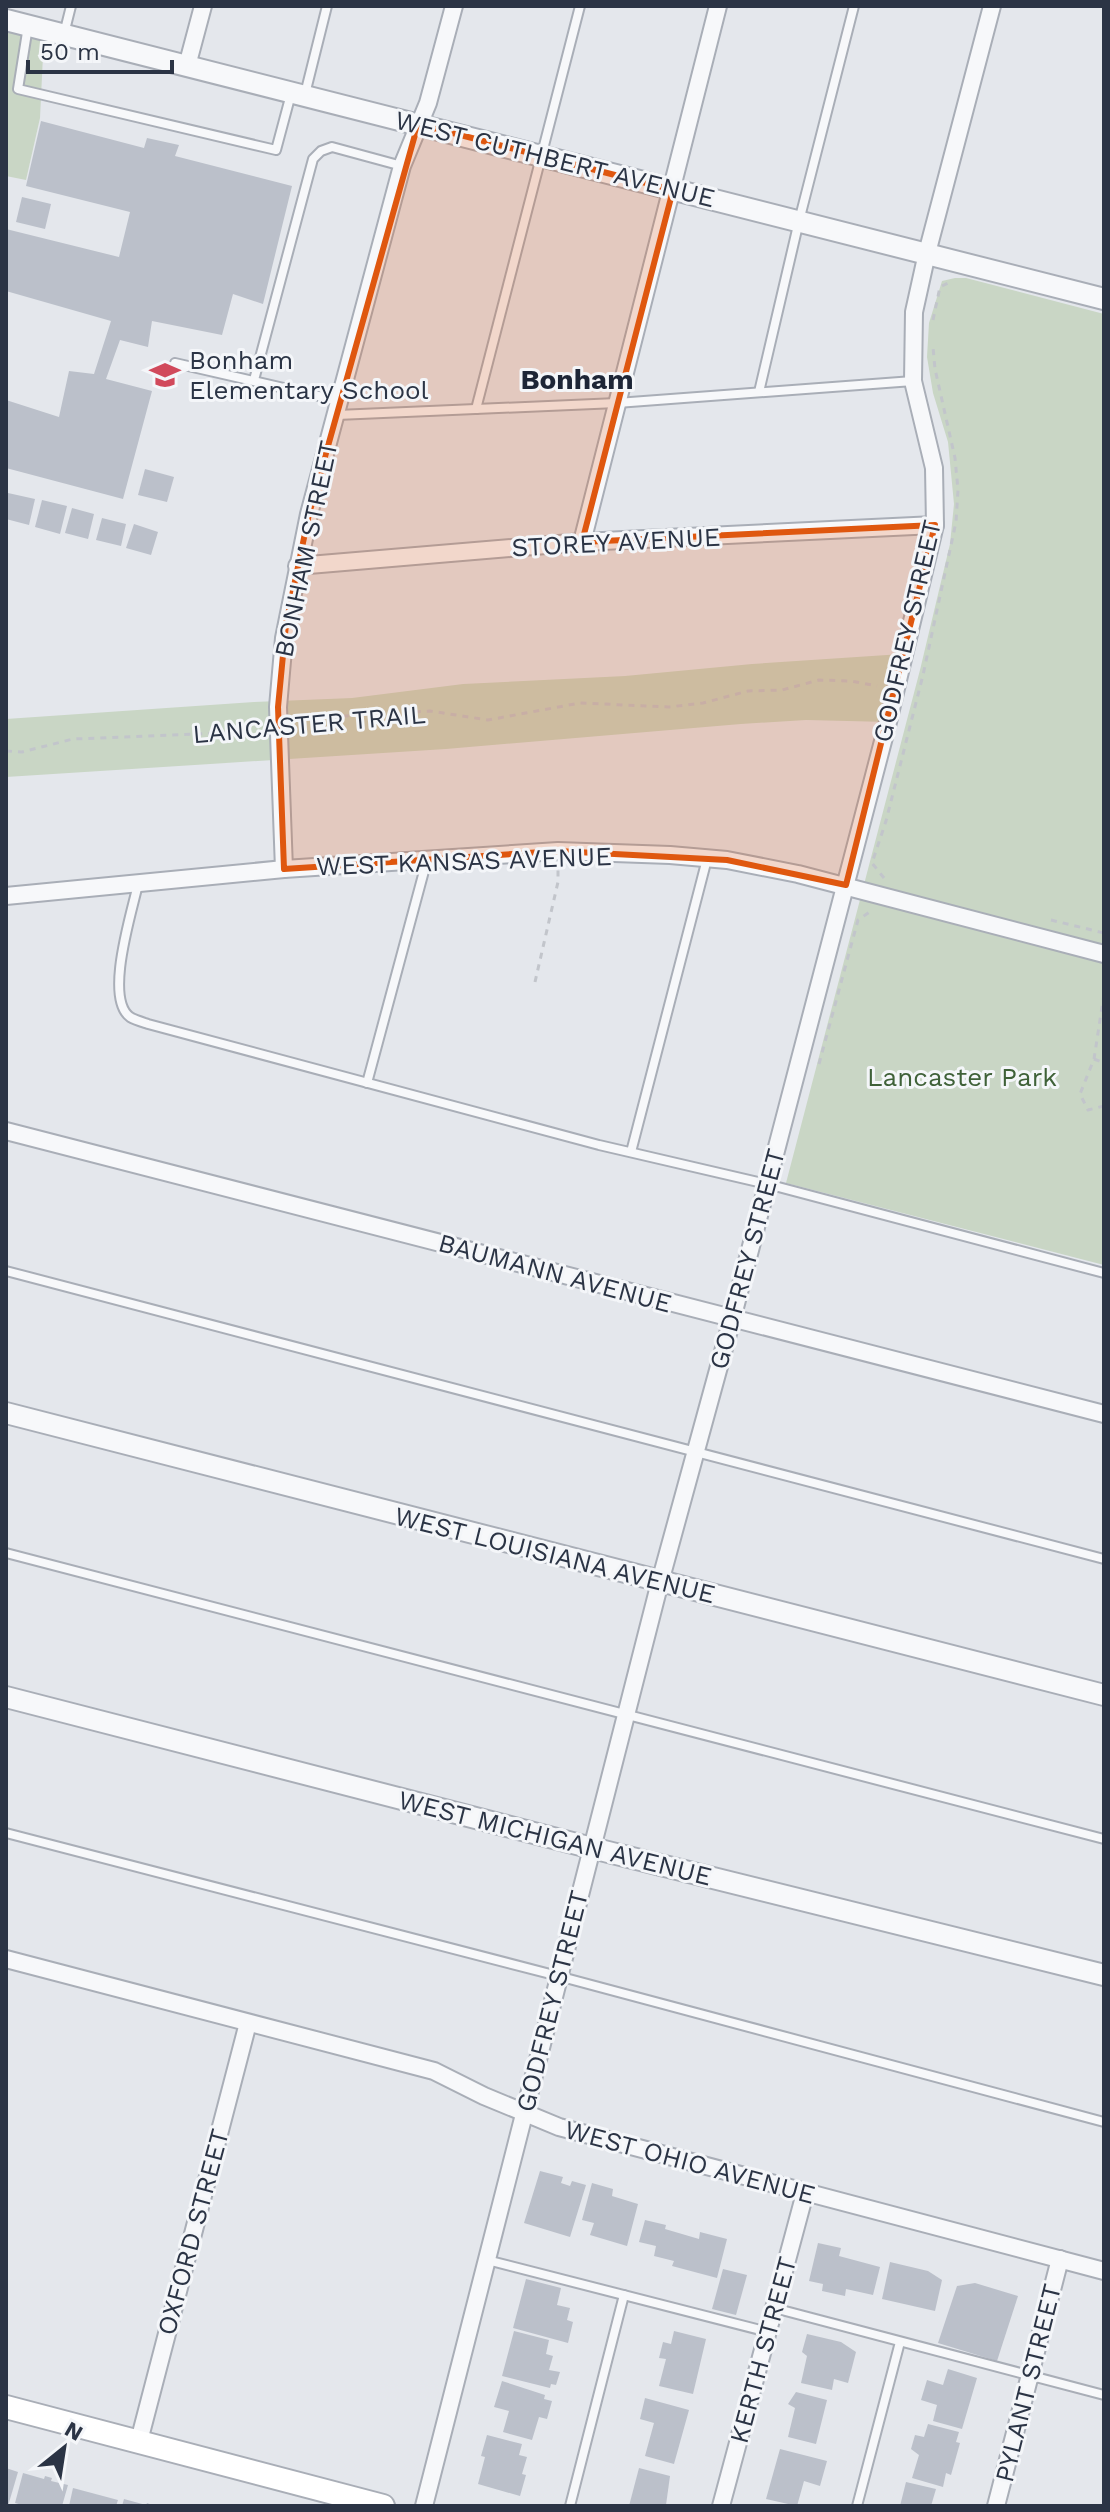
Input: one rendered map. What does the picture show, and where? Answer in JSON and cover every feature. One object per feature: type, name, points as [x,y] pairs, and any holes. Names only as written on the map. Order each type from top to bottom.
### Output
[{"type":"main road","points":[[6,2407],[383,2506]]},
{"type":"street","points":[[187,66],[203,6]]},
{"type":"street","name":"BONHAM STREET","points":[[284,869],[280,668],[297,566],[402,166],[428,103],[454,6]]},
{"type":"street","points":[[582,542],[718,6]]},
{"type":"street","name":"GODFREY STREET","points":[[424,2506],[660,1582],[846,885],[935,525],[934,468],[913,381],[914,312],[992,6]]},
{"type":"street","name":"WEST CUTHBERT AVENUE","points":[[6,20],[1104,299]]},
{"type":"street","name":"STOREY AVENUE","points":[[297,566],[582,542],[935,525]]},
{"type":"street","name":"WEST KANSAS AVENUE","points":[[6,896],[284,869],[558,851],[727,860],[846,885],[1104,954]]},
{"type":"street","name":"BAUMANN AVENUE","points":[[6,1131],[1104,1414]]},
{"type":"street","name":"WEST LOUISIANA AVENUE","points":[[6,1413],[1104,1695]]},
{"type":"street","name":"WEST MICHIGAN AVENUE","points":[[6,1697],[592,1848],[1104,1975]]},
{"type":"street","name":"WEST OHIO AVENUE","points":[[6,1959],[434,2071],[559,2127],[1104,2271]]},
{"type":"street","name":"OXFORD STREET","points":[[139,2441],[248,2023]]},
{"type":"street","name":"KERTH STREET","points":[[721,2506],[805,2193]]},
{"type":"street","name":"PYLANT STREET","points":[[996,2506],[1060,2259]]},
{"type":"lane","points":[[64,35],[71,6]]},
{"type":"lane","points":[[28,25],[18,89],[276,150],[327,6]]},
{"type":"lane","points":[[476,409],[580,6]]},
{"type":"lane","points":[[759,392],[854,6]]},
{"type":"lane","points":[[254,380],[313,159],[321,151],[332,147],[402,166]]},
{"type":"lane","points":[[175,363],[254,380],[339,408],[476,409],[617,403],[913,381]]},
{"type":"lane","points":[[367,1083],[428,859]]},
{"type":"lane","points":[[631,1152],[707,859]]},
{"type":"lane","points":[[138,883],[119,977],[119,998],[128,1016],[367,1083],[1104,1273]]},
{"type":"lane","points":[[6,1271],[1104,1559]]},
{"type":"lane","points":[[6,1553],[1104,1839]]},
{"type":"lane","points":[[6,1833],[1104,2122]]},
{"type":"lane","points":[[486,2260],[768,2332]]},
{"type":"lane","points":[[570,2506],[624,2295]]},
{"type":"lane","points":[[774,2308],[1104,2395]]},
{"type":"lane","points":[[857,2506],[900,2342]]},
{"type":"path","points":[[933,319],[940,287]]},
{"type":"path","points":[[884,878],[872,863],[886,821],[923,675],[956,522],[958,490],[955,458],[935,369],[933,334]]},
{"type":"path","name":"LANCASTER TRAIL","points":[[6,751],[22,752],[73,739],[224,733],[280,721],[430,711],[488,720],[580,703],[669,707],[703,703],[748,691],[782,690],[819,680],[851,681],[896,691]]},
{"type":"path","points":[[535,982],[558,882],[558,851]]},
{"type":"path","points":[[816,1074],[858,920],[871,911]]},
{"type":"path","points":[[1045,919],[1104,933]]},
{"type":"path","points":[[1104,994],[1094,1059],[1080,1094],[1088,1110],[1104,1106]]},
{"type":"path","points":[[1094,1059],[1104,1063]]},
{"type":"highlighted area","points":[[418,124],[673,190],[582,542],[935,525],[846,885],[727,860],[558,851],[284,869],[278,707],[286,624],[309,514]]},
{"type":"green space","points":[[6,20],[49,31],[43,55],[40,118],[26,180],[6,176]]},
{"type":"green space","name":"Lancaster Park","points":[[966,278],[1104,314],[1104,1265],[786,1183],[950,544],[954,504],[948,442],[933,393],[927,357],[929,323],[942,281]]},
{"type":"green space","points":[[902,654],[888,722],[806,720],[741,724],[446,749],[6,777],[6,719],[352,698],[463,684],[625,676]]},
{"type":"building","points":[[41,121],[144,148],[147,138],[179,145],[175,156],[292,186],[263,304],[233,294],[222,335],[152,321],[148,347],[120,340],[106,379],[152,391],[123,499],[6,468],[6,400],[59,417],[69,371],[94,374],[111,321],[6,291],[6,229],[119,257],[130,212],[26,186]]},
{"type":"building","points":[[22,197],[51,204],[45,229],[16,222]]},
{"type":"building","points":[[145,469],[174,477],[167,502],[138,495]]},
{"type":"building","points":[[8,493],[35,499],[29,525],[6,519]]},
{"type":"building","points":[[42,500],[67,506],[60,534],[35,527]]},
{"type":"building","points":[[72,508],[94,514],[88,539],[65,533]]},
{"type":"building","points":[[102,518],[126,524],[121,546],[96,540]]},
{"type":"building","points":[[134,524],[158,532],[151,555],[126,548]]},
{"type":"building","points":[[540,2171],[563,2177],[561,2183],[570,2186],[572,2181],[586,2185],[570,2237],[524,2223]]},
{"type":"building","points":[[592,2183],[613,2189],[612,2196],[638,2204],[627,2246],[590,2235],[594,2223],[582,2220]]},
{"type":"building","points":[[645,2220],[699,2239],[700,2232],[727,2239],[717,2278],[672,2266],[674,2261],[654,2256],[656,2246],[639,2242]]},
{"type":"building","points":[[818,2243],[841,2248],[839,2256],[880,2267],[873,2295],[846,2289],[845,2296],[822,2291],[823,2284],[809,2281]]},
{"type":"building","points":[[890,2262],[928,2271],[942,2280],[935,2311],[882,2299]]},
{"type":"building","points":[[723,2269],[747,2275],[736,2315],[712,2309]]},
{"type":"building","points":[[526,2279],[561,2288],[557,2305],[570,2308],[567,2320],[573,2322],[568,2343],[513,2328]]},
{"type":"building","points":[[975,2283],[1018,2296],[997,2361],[938,2343],[957,2286]]},
{"type":"building","points":[[514,2331],[549,2340],[546,2354],[553,2356],[549,2370],[560,2372],[556,2385],[551,2384],[550,2388],[502,2376]]},
{"type":"building","points":[[674,2331],[706,2339],[693,2394],[659,2386],[666,2359],[659,2358],[663,2342],[671,2344]]},
{"type":"building","points":[[807,2334],[841,2342],[856,2352],[848,2383],[834,2379],[832,2390],[801,2383],[807,2356],[802,2352]]},
{"type":"building","points":[[948,2369],[977,2378],[962,2429],[933,2421],[937,2405],[921,2400],[927,2380],[943,2385]]},
{"type":"building","points":[[502,2381],[545,2395],[544,2399],[552,2401],[547,2419],[539,2417],[532,2440],[503,2432],[509,2411],[494,2407]]},
{"type":"building","points":[[796,2392],[827,2400],[816,2444],[788,2437],[795,2408],[788,2404]]},
{"type":"building","points":[[645,2398],[689,2410],[674,2464],[645,2456],[654,2423],[640,2419]]},
{"type":"building","points":[[928,2424],[959,2432],[956,2442],[960,2443],[951,2475],[946,2473],[943,2487],[912,2478],[919,2455],[911,2449],[915,2435],[924,2437]]},
{"type":"building","points":[[487,2435],[522,2444],[519,2455],[527,2457],[520,2496],[478,2484]]},
{"type":"building","points":[[780,2449],[827,2461],[820,2486],[804,2481],[797,2506],[766,2499]]},
{"type":"building","points":[[6,2468],[18,2472],[8,2506],[6,2506]]},
{"type":"building","points":[[639,2468],[670,2476],[666,2505],[629,2506]]},
{"type":"building","points":[[23,2473],[44,2479],[45,2476],[52,2478],[51,2481],[68,2485],[62,2506],[15,2503]]},
{"type":"building","points":[[906,2482],[936,2489],[931,2506],[900,2506]]},
{"type":"building","points":[[73,2488],[118,2500],[116,2506],[69,2506]]},
{"type":"building","points":[[124,2499],[147,2503],[155,2506],[122,2506]]},
{"type":"place","name":"Bonham Elementary School","points":[[165,375]]},
{"type":"district","name":"Bonham","points":[[577,379]]}]
